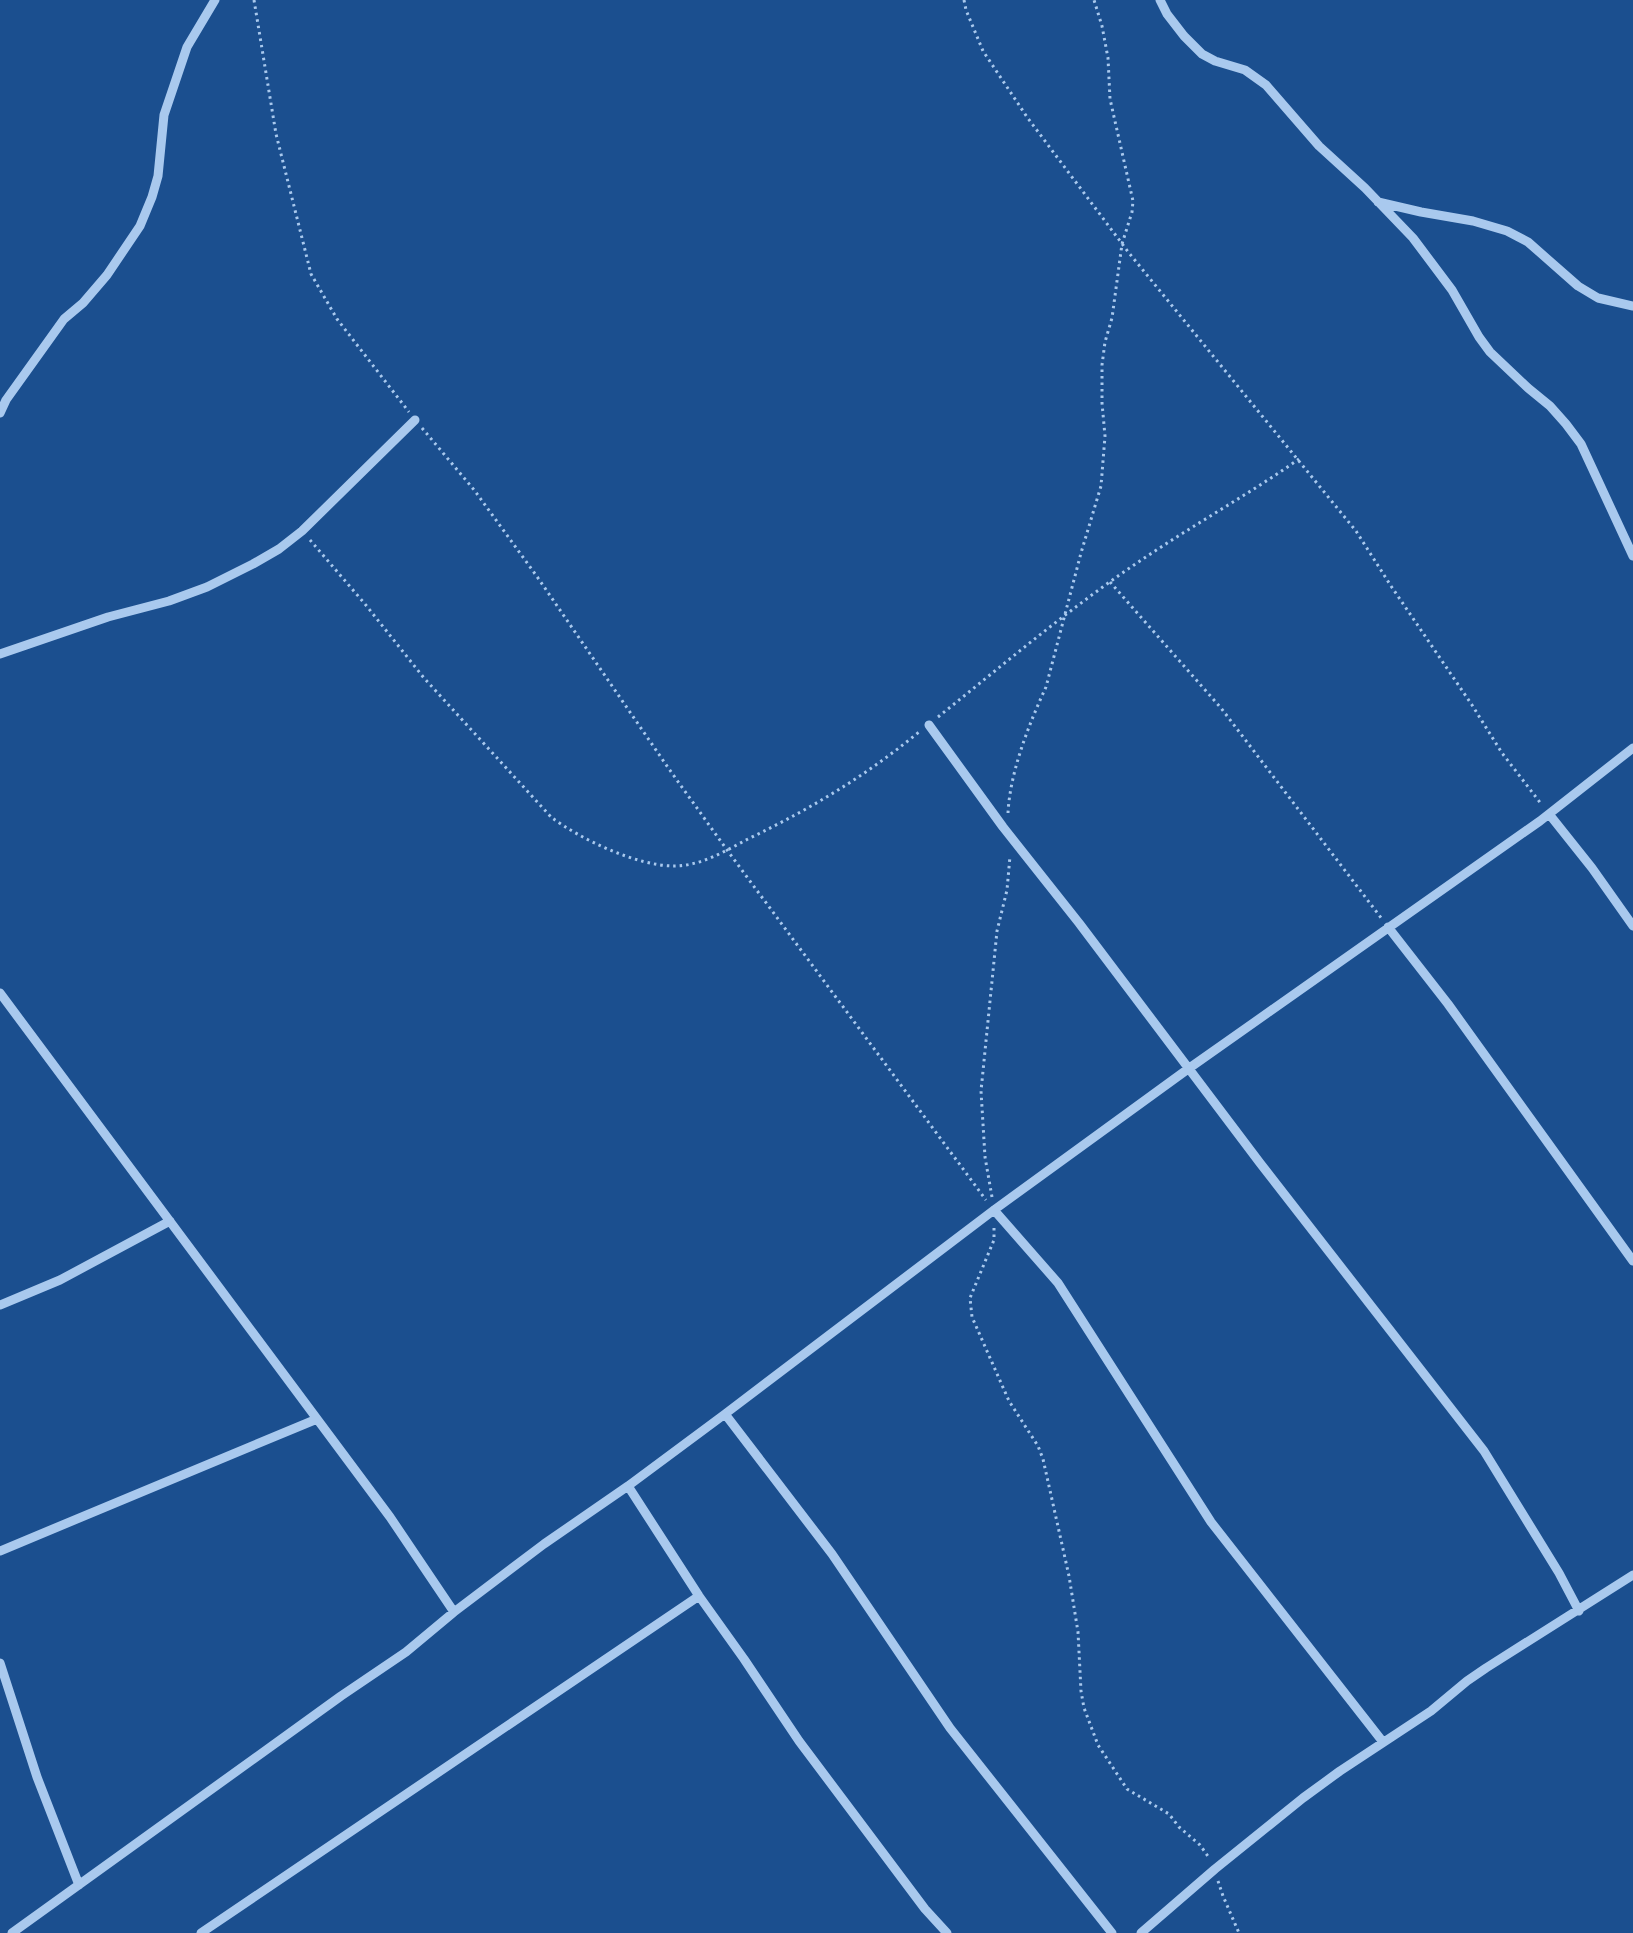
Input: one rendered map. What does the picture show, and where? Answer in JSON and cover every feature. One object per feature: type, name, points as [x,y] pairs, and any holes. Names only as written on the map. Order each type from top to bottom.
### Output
[{"type":"street","points":[[0,413],[6,400],[64,319],[83,303],[107,275],[140,226],[158,176],[164,115],[187,48],[214,0]]},
{"type":"street","points":[[1160,0],[1167,14],[1184,36],[1202,54],[1215,61],[1245,70],[1256,77],[1283,103],[1319,146],[1366,188],[1413,238],[1452,290],[1479,337],[1490,352],[1550,406],[1581,444],[1633,556]]},
{"type":"street","points":[[1378,202],[1474,221],[1507,231],[1528,242],[1578,286],[1598,298],[1633,306]]},
{"type":"street","points":[[0,654],[108,617],[169,601],[208,587],[260,560],[279,549],[302,531],[415,420]]},
{"type":"street","points":[[929,724],[1010,836],[1079,923],[1188,1069],[1484,1451],[1559,1573],[1579,1611]]},
{"type":"street","points":[[12,1933],[341,1696],[406,1652],[454,1612],[544,1544],[628,1486],[994,1210],[1188,1069],[1548,814],[1633,748]]},
{"type":"street","points":[[1548,814],[1592,868],[1633,926]]},
{"type":"street","points":[[1388,927],[1448,1004],[1633,1261]]},
{"type":"street","points":[[0,993],[390,1517],[454,1612]]},
{"type":"street","points":[[994,1210],[1058,1284],[1211,1522],[1384,1742]]},
{"type":"street","points":[[0,1305],[60,1280],[170,1221]]},
{"type":"street","points":[[725,1414],[832,1554],[950,1728],[1112,1933]]},
{"type":"street","points":[[0,1551],[317,1420]]},
{"type":"street","points":[[628,1486],[699,1596],[799,1741],[925,1909],[947,1933]]},
{"type":"street","points":[[1141,1933],[1215,1869],[1303,1798],[1431,1711],[1486,1668],[1579,1611],[1633,1575]]},
{"type":"street","points":[[201,1933],[699,1596]]},
{"type":"street","points":[[0,1663],[37,1776],[79,1885]]},
{"type":"path","points":[[254,0],[276,134],[311,274],[337,319],[415,420],[475,491],[727,850],[994,1210]]},
{"type":"path","points":[[964,0],[966,10],[983,51],[1027,117],[1122,244],[1356,531],[1390,586],[1472,705],[1502,753],[1548,814]]},
{"type":"path","points":[[1094,0],[1102,26],[1108,58],[1110,99],[1133,200],[1132,212],[1122,244],[1112,318],[1105,342],[1102,365],[1102,403],[1105,436],[1100,486],[1080,553],[1046,687],[1013,780],[1008,807],[1010,860],[1007,890],[997,931],[981,1091],[985,1157],[994,1210],[994,1240],[970,1298],[970,1307],[972,1317],[1009,1401],[1043,1459],[1069,1576],[1078,1632],[1081,1691],[1091,1728],[1098,1745],[1110,1766],[1127,1789],[1169,1814],[1179,1827],[1200,1845],[1215,1869],[1223,1896],[1239,1933]]},
{"type":"path","points":[[302,531],[424,678],[551,817],[568,830],[582,837],[649,863],[673,866],[695,864],[727,850],[802,813],[841,789],[886,759],[1066,614],[1110,582],[1155,551],[1259,487],[1299,459]]},
{"type":"path","points":[[1110,582],[1221,708],[1388,927]]}]
